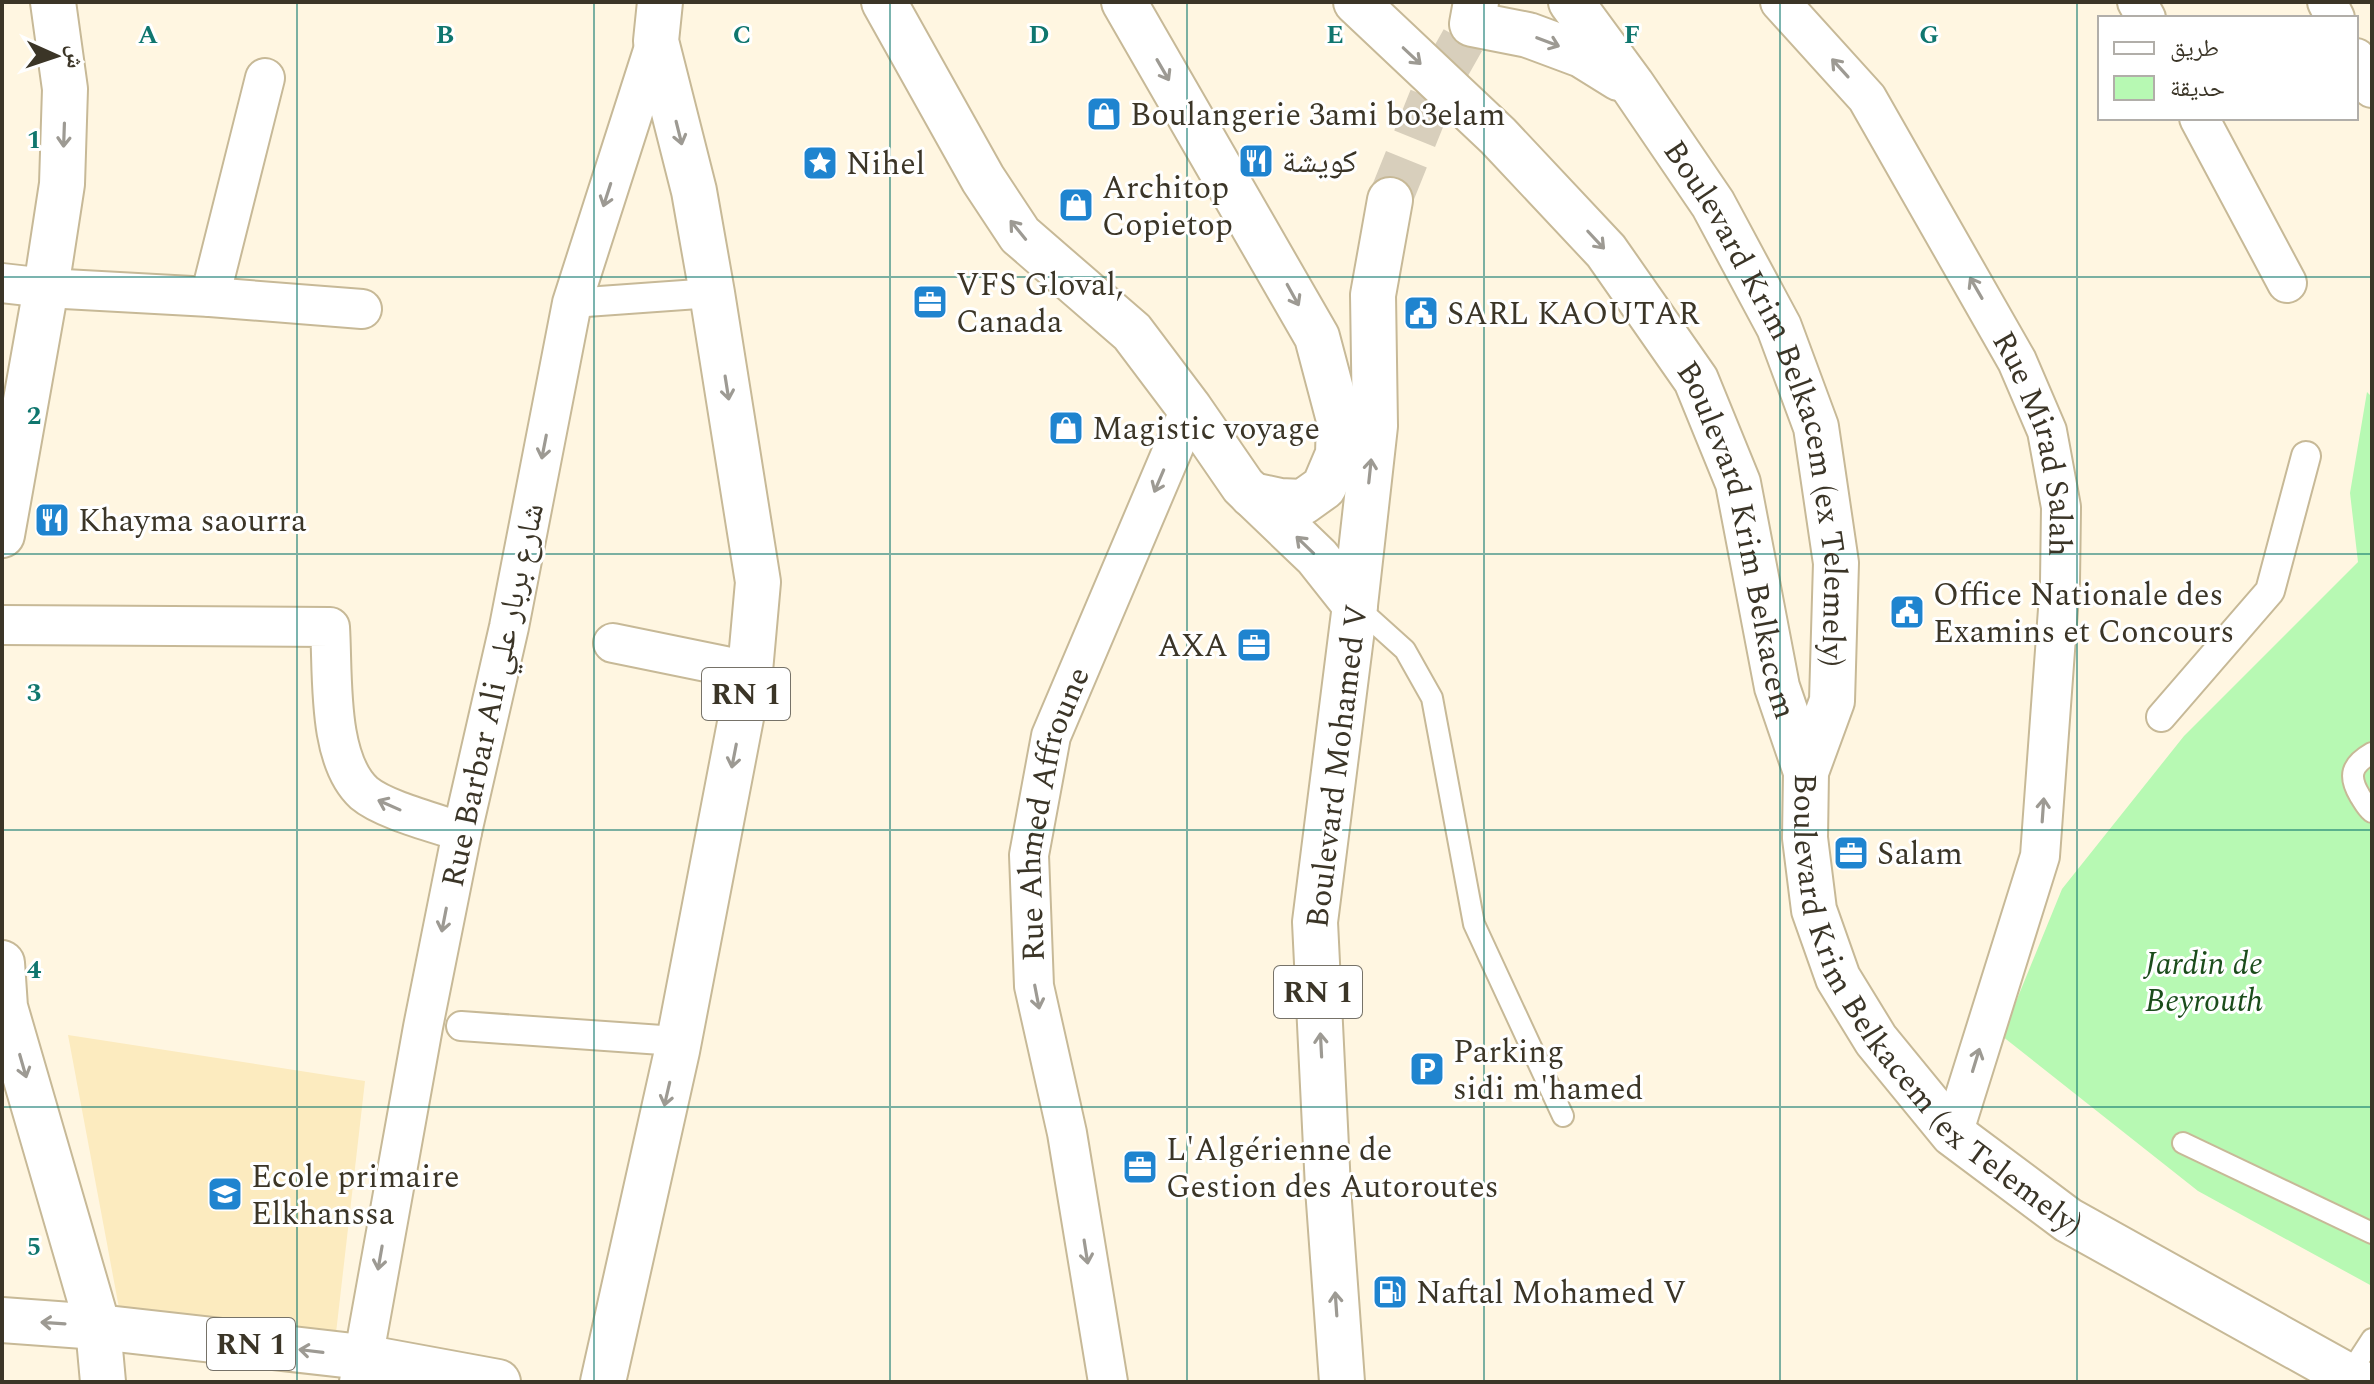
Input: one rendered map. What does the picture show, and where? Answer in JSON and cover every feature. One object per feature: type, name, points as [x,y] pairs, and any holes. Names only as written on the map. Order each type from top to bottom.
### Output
[{"type":"main road","points":[[2,535],[62,184],[65,89],[53,2]]},
{"type":"main road","points":[[884,2],[983,179],[1020,235],[1132,332],[1243,486],[1317,557],[1355,605]]},
{"type":"main road","points":[[1124,2],[1317,337],[1325,361],[1339,420],[1338,454],[1324,487],[1303,502],[1252,495]]},
{"type":"main road","name":"Boulevard Krim Belkacem","points":[[1356,2],[1498,136],[1606,251],[1696,380],[1738,483],[1777,687],[1806,772]]},
{"type":"main road","name":"Boulevard Krim Belkacem (ex Telemely)","points":[[1571,2],[1713,204],[1779,327],[1816,427],[1836,563],[1832,701],[1806,772],[1805,838],[1814,910],[1838,978],[1876,1040],[1953,1134],[2068,1220],[2354,1379]]},
{"type":"main road","points":[[1474,13],[1582,55],[1632,85]]},
{"type":"main road","name":"RN 1","points":[[603,1382],[677,1051],[750,671],[758,582],[694,191],[658,21]]},
{"type":"main road","name":"Boulevard Mohamed V","points":[[1342,1382],[1328,1188],[1315,922],[1375,426],[1373,295],[1390,200]]},
{"type":"main road","points":[[2,963],[4,1006],[98,1327],[103,1382]]},
{"type":"main road","name":"RN 1","points":[[2,1320],[98,1327],[361,1370],[498,1382]]},
{"type":"street","name":"Rue Mirad Salah","points":[[1780,2],[1867,98],[2017,361],[2047,431],[2061,507],[2060,582],[2040,856],[1953,1134]]},
{"type":"street","name":"Rue Barbar Ali شارع بربار علي","points":[[361,1370],[423,1027],[462,832],[509,627],[572,303],[658,21]]},
{"type":"street","points":[[2358,62],[2372,88]]},
{"type":"street","points":[[210,297],[265,78]]},
{"type":"street","points":[[2200,120],[2287,283]]},
{"type":"street","points":[[2,283],[362,309]]},
{"type":"street","points":[[572,303],[712,293]]},
{"type":"street","name":"Rue Ahmed Affroune","points":[[1108,1382],[1067,1133],[1034,986],[1029,855],[1051,736],[1190,409]]},
{"type":"street","points":[[2161,717],[2270,591],[2306,456]]},
{"type":"street","points":[[2,625],[330,627],[337,742],[347,772],[365,794],[390,807],[462,832]]},
{"type":"street","points":[[613,643],[750,671]]},
{"type":"street","points":[[461,1026],[662,1040],[677,1051]]},
{"type":"lane","points":[[1355,605],[1405,650],[1432,698],[1474,924],[1563,1116]]},
{"type":"lane","points":[[2372,753],[2360,760],[2352,783],[2372,812]]},
{"type":"lane","points":[[2183,1143],[2372,1233]]},
{"type":"lane","points":[[2354,1379],[2372,1339]]},
{"type":"shaded area","name":"Ecole primaire Elkhanssa","points":[[68,1035],[365,1081],[336,1333],[119,1308]]},
{"type":"green space","name":"Jardin de Beyrouth","points":[[2367,392],[2372,397],[2372,1286],[2198,1191],[2002,1036],[2062,889],[2184,736],[2358,562],[2350,493]]},
{"type":"tunnel","points":[[1390,200],[1433,93],[1472,24]]},
{"type":"place","name":"Boulangerie 3ami bo3elam","points":[[1104,114]]},
{"type":"place","name":"كويشة","points":[[1256,161]]},
{"type":"place","name":"Nihel","points":[[820,163]]},
{"type":"place","name":"Architop Copietop","points":[[1076,205]]},
{"type":"place","name":"VFS Gloval, Canada","points":[[930,302]]},
{"type":"place","name":"SARL KAOUTAR","points":[[1421,313]]},
{"type":"place","name":"Magistic voyage","points":[[1066,428]]},
{"type":"place","name":"Khayma saourra","points":[[52,520]]},
{"type":"place","name":"Office Nationale des Examins et Concours","points":[[1907,612]]},
{"type":"place","name":"AXA","points":[[1254,645]]},
{"type":"place","name":"Salam","points":[[1851,853]]},
{"type":"place","name":"Parking sidi m'hamed","points":[[1427,1069]]},
{"type":"place","name":"L'Algérienne de Gestion des Autoroutes","points":[[1140,1167]]},
{"type":"place","name":"Ecole primaire Elkhanssa","points":[[225,1194]]},
{"type":"place","name":"Naftal Mohamed V","points":[[1390,1292]]}]
